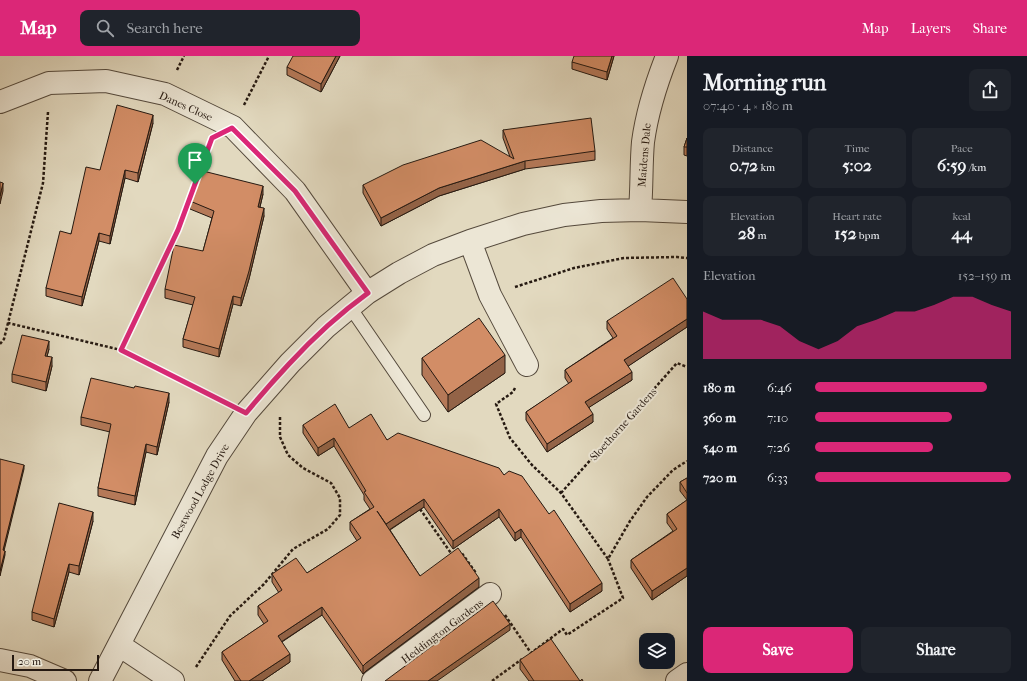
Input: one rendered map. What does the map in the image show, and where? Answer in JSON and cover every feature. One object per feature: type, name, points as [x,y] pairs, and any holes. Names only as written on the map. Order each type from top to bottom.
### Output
[{"type":"street","name":"Maidens Dale","points":[[640,210],[644,136],[650,103],[667,56]]},
{"type":"street","name":"Danes Close","points":[[0,102],[49,83],[106,81],[165,94],[232,128],[295,191],[368,293]]},
{"type":"street","name":"Bestwood Lodge Drive","points":[[100,681],[217,456],[246,413],[265,391],[290,363],[326,327],[350,307],[368,293],[406,269],[433,256],[470,241],[523,224],[564,215],[601,211],[640,210],[687,212]]},
{"type":"street","points":[[470,241],[490,295],[527,365]]},
{"type":"street","name":"Heddington Gardens","points":[[374,681],[490,594]]},
{"type":"street","points":[[119,644],[173,681]]},
{"type":"street","points":[[0,660],[30,666],[65,681]]},
{"type":"street","points":[[677,681],[687,674]]},
{"type":"lane","points":[[350,307],[424,415]]},
{"type":"path","points":[[121,350],[178,230],[212,138],[232,128],[269,56]]},
{"type":"path","points":[[0,344],[4,339],[43,183],[49,83]]},
{"type":"path","points":[[490,295],[574,268],[624,258],[687,258]]},
{"type":"path","points":[[8,323],[121,350],[246,413]]},
{"type":"path","name":"Sloethorne Gardens","points":[[561,493],[677,363],[687,367]]},
{"type":"path","points":[[420,509],[453,557],[461,552],[531,653],[563,629],[567,635],[623,598],[608,559],[561,493],[532,465],[510,438],[496,404],[513,392],[527,365]]},
{"type":"path","points":[[195,668],[230,616],[264,584],[293,549],[328,529],[340,515],[340,498],[331,483],[303,468],[288,455],[280,437],[280,404],[265,391]]},
{"type":"path","points":[[608,559],[630,520],[647,497],[673,470],[687,460]]},
{"type":"path","points":[[492,681],[524,657]]},
{"type":"building","points":[[293,56],[336,56],[321,84],[287,67]]},
{"type":"building","points":[[574,56],[612,56],[607,72],[572,62]]},
{"type":"building","points":[[117,105],[153,115],[138,173],[125,170],[110,236],[99,233],[82,297],[46,288],[60,231],[71,234],[86,167],[100,170]]},
{"type":"building","points":[[591,118],[595,151],[525,161],[439,188],[381,218],[363,185],[403,165],[481,140],[514,159],[503,130]]},
{"type":"building","points":[[687,138],[687,147],[684,147]]},
{"type":"building","points":[[203,171],[263,186],[258,207],[264,208],[249,271],[241,298],[233,296],[219,349],[183,339],[195,297],[165,289],[174,245],[203,251],[214,211],[190,201]]},
{"type":"building","points":[[0,182],[3,183],[0,196]]},
{"type":"building","points":[[673,278],[687,299],[687,319],[624,360],[632,372],[585,402],[593,414],[547,444],[526,412],[572,381],[565,370],[617,336],[607,321]]},
{"type":"building","points":[[479,318],[505,355],[448,395],[422,358]]},
{"type":"building","points":[[22,335],[49,341],[45,356],[52,357],[46,382],[12,374]]},
{"type":"building","points":[[91,378],[134,388],[135,386],[169,393],[157,447],[146,444],[135,496],[98,488],[111,424],[81,417]]},
{"type":"building","points":[[335,404],[349,428],[371,414],[387,440],[398,433],[499,468],[504,475],[509,471],[522,476],[549,514],[554,510],[602,583],[570,604],[521,529],[515,533],[499,509],[453,541],[424,499],[386,524],[377,511],[420,576],[458,548],[479,578],[363,666],[322,607],[278,636],[290,654],[249,681],[241,681],[222,652],[268,621],[258,606],[282,590],[272,574],[296,558],[307,573],[361,538],[350,522],[374,507],[334,438],[318,448],[303,425]]},
{"type":"building","points":[[0,459],[24,465],[3,550],[5,551],[0,571]]},
{"type":"building","points":[[687,478],[687,493],[680,482]]},
{"type":"building","points":[[687,500],[687,568],[652,591],[631,560],[677,529],[667,514]]},
{"type":"building","points":[[59,503],[93,512],[79,566],[69,564],[54,619],[32,612]]},
{"type":"building","points":[[493,601],[510,624],[428,681],[385,681]]},
{"type":"building","points":[[551,639],[580,681],[534,681],[520,660]]},
{"type":"route","points":[[232,128],[295,191],[368,293],[326,327],[290,363],[246,413],[121,350],[178,230],[195,184],[212,138],[232,128]]}]
